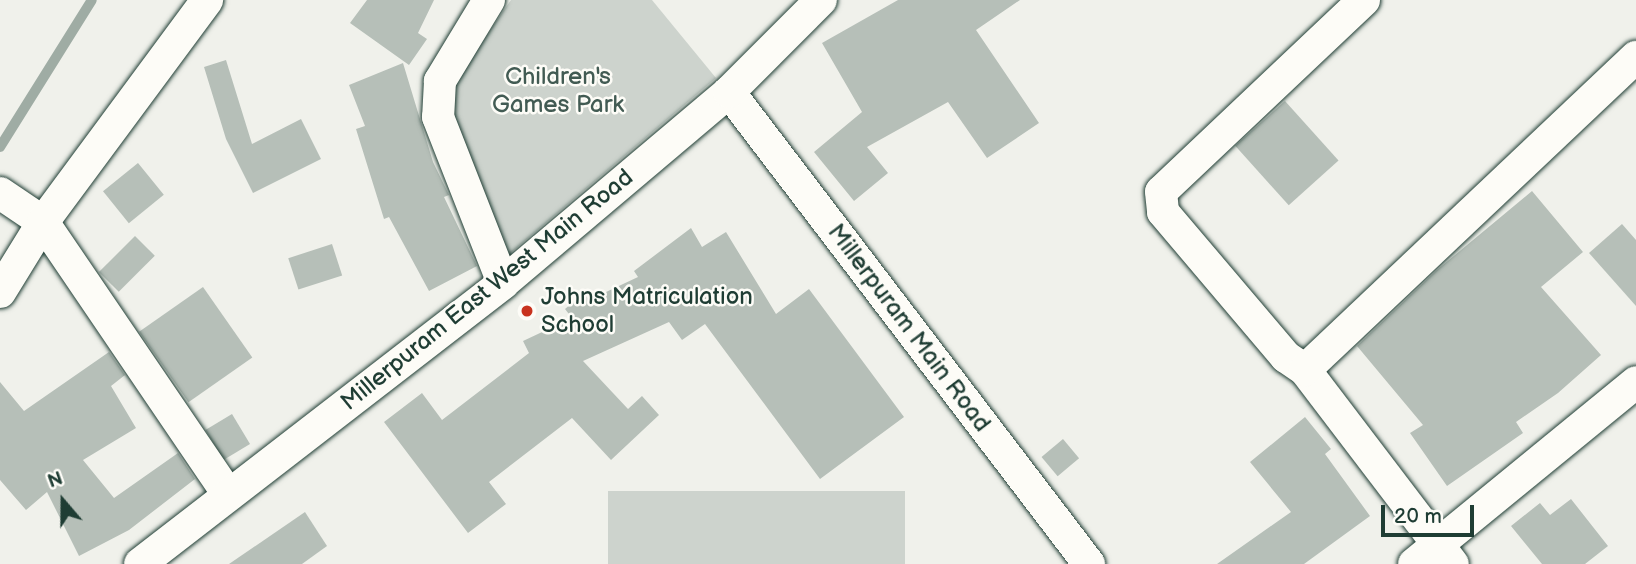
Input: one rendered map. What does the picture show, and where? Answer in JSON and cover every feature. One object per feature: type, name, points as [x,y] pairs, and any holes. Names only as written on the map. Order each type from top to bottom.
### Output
[{"type":"street","points":[[0,292],[43,222],[207,0]]},
{"type":"street","points":[[489,0],[440,81],[438,117],[503,283]]},
{"type":"street","name":"Millerpuram East West Main Road","points":[[140,564],[227,493],[503,283],[729,92],[821,0]]},
{"type":"street","points":[[1364,0],[1161,192],[1163,212],[1286,356],[1305,370],[1435,557],[1634,386]]},
{"type":"street","points":[[1305,370],[1636,57]]},
{"type":"street","name":"Millerpuram Main Road","points":[[729,92],[1089,564]]},
{"type":"street","points":[[0,193],[43,222],[227,493]]},
{"type":"green space","name":"Children's Games Park","points":[[511,0],[652,0],[716,78],[508,255],[451,114],[452,85]]},
{"type":"green space","points":[[608,491],[905,491],[905,564],[608,564]]},
{"type":"building","points":[[367,0],[434,0],[418,33],[427,39],[409,65],[350,23]]},
{"type":"building","points":[[898,0],[1020,0],[976,30],[1039,123],[987,158],[948,102],[867,147],[888,173],[854,201],[814,152],[862,112],[822,43]]},
{"type":"building","points":[[226,60],[252,144],[301,119],[321,159],[253,193],[226,139],[204,67]]},
{"type":"building","points":[[403,63],[433,162],[449,195],[444,197],[477,266],[429,291],[389,217],[384,219],[356,129],[365,126],[349,85]]},
{"type":"building","points":[[1285,101],[1339,160],[1289,205],[1235,146]]},
{"type":"building","points":[[138,163],[164,195],[129,223],[103,191]]},
{"type":"building","points":[[1532,191],[1583,252],[1541,287],[1601,355],[1558,393],[1516,422],[1523,433],[1447,486],[1410,433],[1423,425],[1357,346],[1437,270]]},
{"type":"building","points":[[1622,224],[1636,240],[1636,306],[1589,253]]},
{"type":"building","points":[[691,228],[702,247],[726,232],[776,314],[809,289],[904,417],[820,479],[705,324],[682,340],[669,322],[583,361],[628,409],[642,396],[659,415],[611,460],[572,418],[489,482],[506,504],[468,533],[384,422],[422,393],[442,420],[529,353],[523,341],[572,318],[565,309],[584,293],[589,300],[638,277],[634,271]]},
{"type":"building","points":[[135,236],[155,256],[119,292],[99,272]]},
{"type":"building","points":[[332,244],[342,275],[298,290],[288,258]]},
{"type":"building","points":[[203,287],[252,357],[188,402],[139,332]]},
{"type":"building","points":[[109,352],[125,375],[111,386],[136,428],[83,460],[114,498],[178,453],[195,479],[129,530],[79,556],[47,492],[26,510],[0,480],[0,382],[24,411]]},
{"type":"building","points":[[232,414],[250,444],[223,460],[205,430]]},
{"type":"building","points":[[1305,417],[1331,449],[1325,454],[1370,516],[1304,564],[1217,564],[1291,512],[1250,462]]},
{"type":"building","points":[[1063,439],[1079,458],[1058,476],[1042,457]]},
{"type":"building","points":[[1571,499],[1608,546],[1585,564],[1542,564],[1511,526],[1540,503],[1550,515]]},
{"type":"building","points":[[305,512],[327,546],[302,564],[229,564]]},
{"type":"waterway","points":[[0,147],[92,0]]},
{"type":"place","name":"Johns Matriculation School","points":[[527,311]]}]
